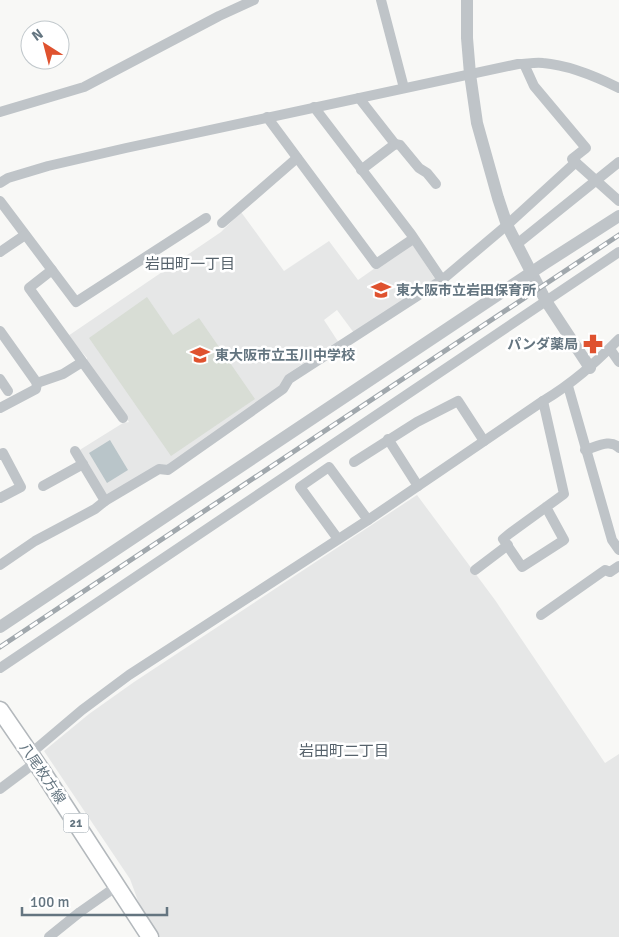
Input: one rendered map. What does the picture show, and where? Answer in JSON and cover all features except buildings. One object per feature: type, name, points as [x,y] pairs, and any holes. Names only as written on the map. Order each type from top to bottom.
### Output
[{"type":"main road","name":"八尾枚方線","points":[[0,710],[150,937]]},
{"type":"street","points":[[0,112],[84,87],[219,16],[254,0]]},
{"type":"street","points":[[381,0],[404,88]]},
{"type":"street","points":[[467,0],[467,38],[477,123],[507,225],[546,301],[590,368]]},
{"type":"street","points":[[0,183],[8,178],[67,161],[314,107],[524,64],[542,63],[583,72],[619,88]]},
{"type":"street","points":[[524,64],[534,86],[586,148],[572,159],[619,202]]},
{"type":"street","points":[[359,98],[395,144],[400,145],[419,168],[427,173],[436,184]]},
{"type":"street","points":[[314,107],[411,234],[442,280]]},
{"type":"street","points":[[267,117],[376,264],[413,239]]},
{"type":"street","points":[[361,170],[395,144]]},
{"type":"street","points":[[222,222],[297,158]]},
{"type":"street","points":[[0,565],[35,541],[95,509],[105,500],[159,469],[168,470],[284,389],[289,379],[442,280],[507,225],[576,162]]},
{"type":"street","points":[[517,244],[619,162]]},
{"type":"street","points":[[0,201],[76,302],[206,218]]},
{"type":"street","points":[[0,627],[619,216]]},
{"type":"street","points":[[0,252],[25,235]]},
{"type":"street","points":[[0,668],[619,252]]},
{"type":"street","points":[[52,270],[29,288],[123,418]]},
{"type":"street","points":[[0,331],[37,383],[36,389],[0,408]]},
{"type":"street","points":[[0,789],[82,710],[129,676],[368,520],[542,401],[568,386],[590,368],[619,339]]},
{"type":"street","points":[[610,349],[619,362]]},
{"type":"street","points":[[37,383],[63,374],[79,364]]},
{"type":"street","points":[[0,379],[8,391]]},
{"type":"street","points":[[568,386],[585,450],[619,550]]},
{"type":"street","points":[[354,462],[388,439],[458,401],[484,441]]},
{"type":"street","points":[[542,401],[564,494],[546,507],[503,539],[522,566],[564,540],[546,507]]},
{"type":"street","points":[[388,439],[418,486]]},
{"type":"street","points":[[585,450],[609,443],[616,444],[619,448]]},
{"type":"street","points":[[76,451],[105,500]]},
{"type":"street","points":[[0,455],[3,453],[21,487],[0,498]]},
{"type":"street","points":[[43,486],[83,464]]},
{"type":"street","points":[[338,539],[300,487],[329,468],[368,520]]},
{"type":"street","points":[[475,570],[508,545]]},
{"type":"street","points":[[540,615],[605,570],[610,572],[619,566]]},
{"type":"street","points":[[49,937],[117,886]]},
{"type":"shaded area","name":"東大阪市立玉川中学校","points":[[241,212],[284,271],[329,241],[358,280],[408,245],[413,245],[435,279],[354,333],[337,310],[324,320],[339,343],[331,349],[322,351],[286,375],[281,387],[168,468],[107,497],[78,451],[123,423],[129,422],[87,363],[87,358],[68,336],[221,232]]},
{"type":"shaded area","points":[[147,297],[173,335],[199,318],[255,399],[171,456],[89,338]]},
{"type":"shaded area","points":[[110,440],[128,470],[107,483],[89,453]]},
{"type":"shaded area","points":[[417,495],[495,600],[605,763],[619,754],[619,937],[159,937],[141,909],[130,879],[44,751],[89,714],[134,682]]},
{"type":"railway","points":[[0,647],[619,235]]},
{"type":"place","name":"東大阪市立岩田保育所","points":[[381,290]]},
{"type":"place","name":"パンダ薬局","points":[[593,344]]},
{"type":"place","name":"東大阪市立玉川中学校","points":[[200,355]]},
{"type":"district","name":"岩田町一丁目","points":[[190,264]]},
{"type":"district","name":"岩田町二丁目","points":[[344,751]]}]
